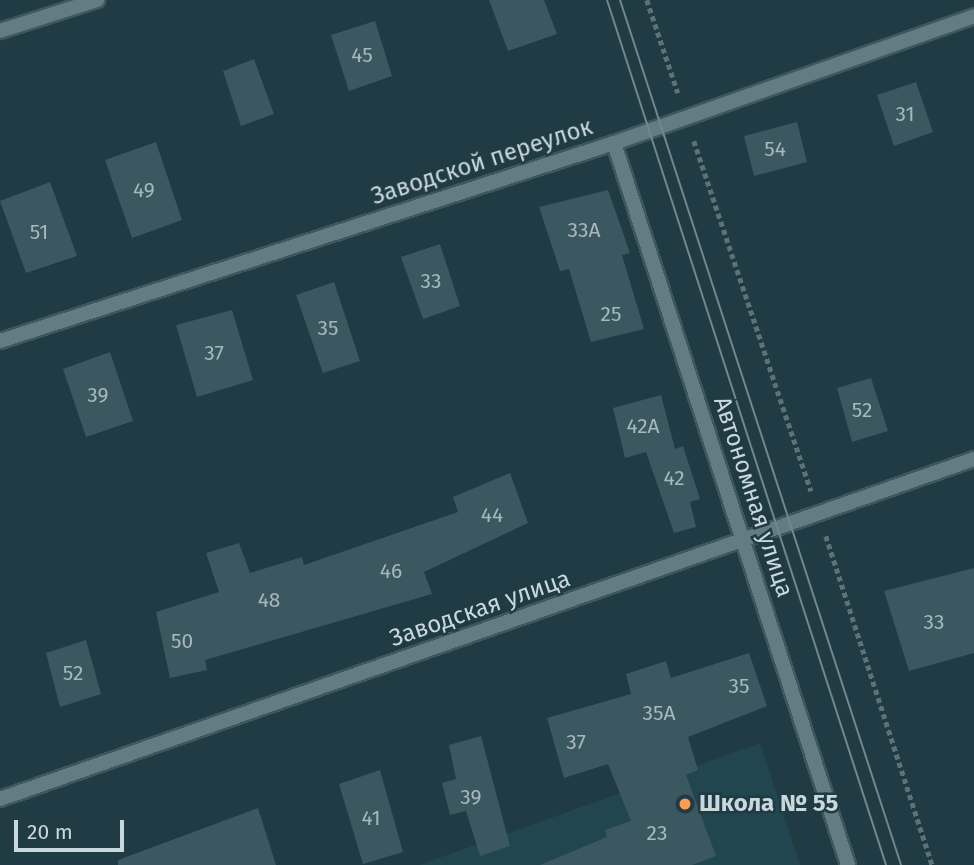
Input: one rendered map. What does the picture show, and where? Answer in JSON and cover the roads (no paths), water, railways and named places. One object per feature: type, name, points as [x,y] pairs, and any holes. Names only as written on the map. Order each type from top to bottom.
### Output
[{"type":"street","points":[[0,31],[97,0]]},
{"type":"street","name":"Заводской переулок","points":[[0,341],[614,143],[685,114],[974,16]]},
{"type":"street","name":"Автономная улица","points":[[614,143],[848,865]]},
{"type":"street","name":"Заводская улица","points":[[0,799],[744,542],[818,511],[974,459]]},
{"type":"tram line","points":[[607,0],[886,865]]},
{"type":"tram line","points":[[620,0],[901,865]]},
{"type":"place","name":"Школа № 55","points":[[685,804]]}]
